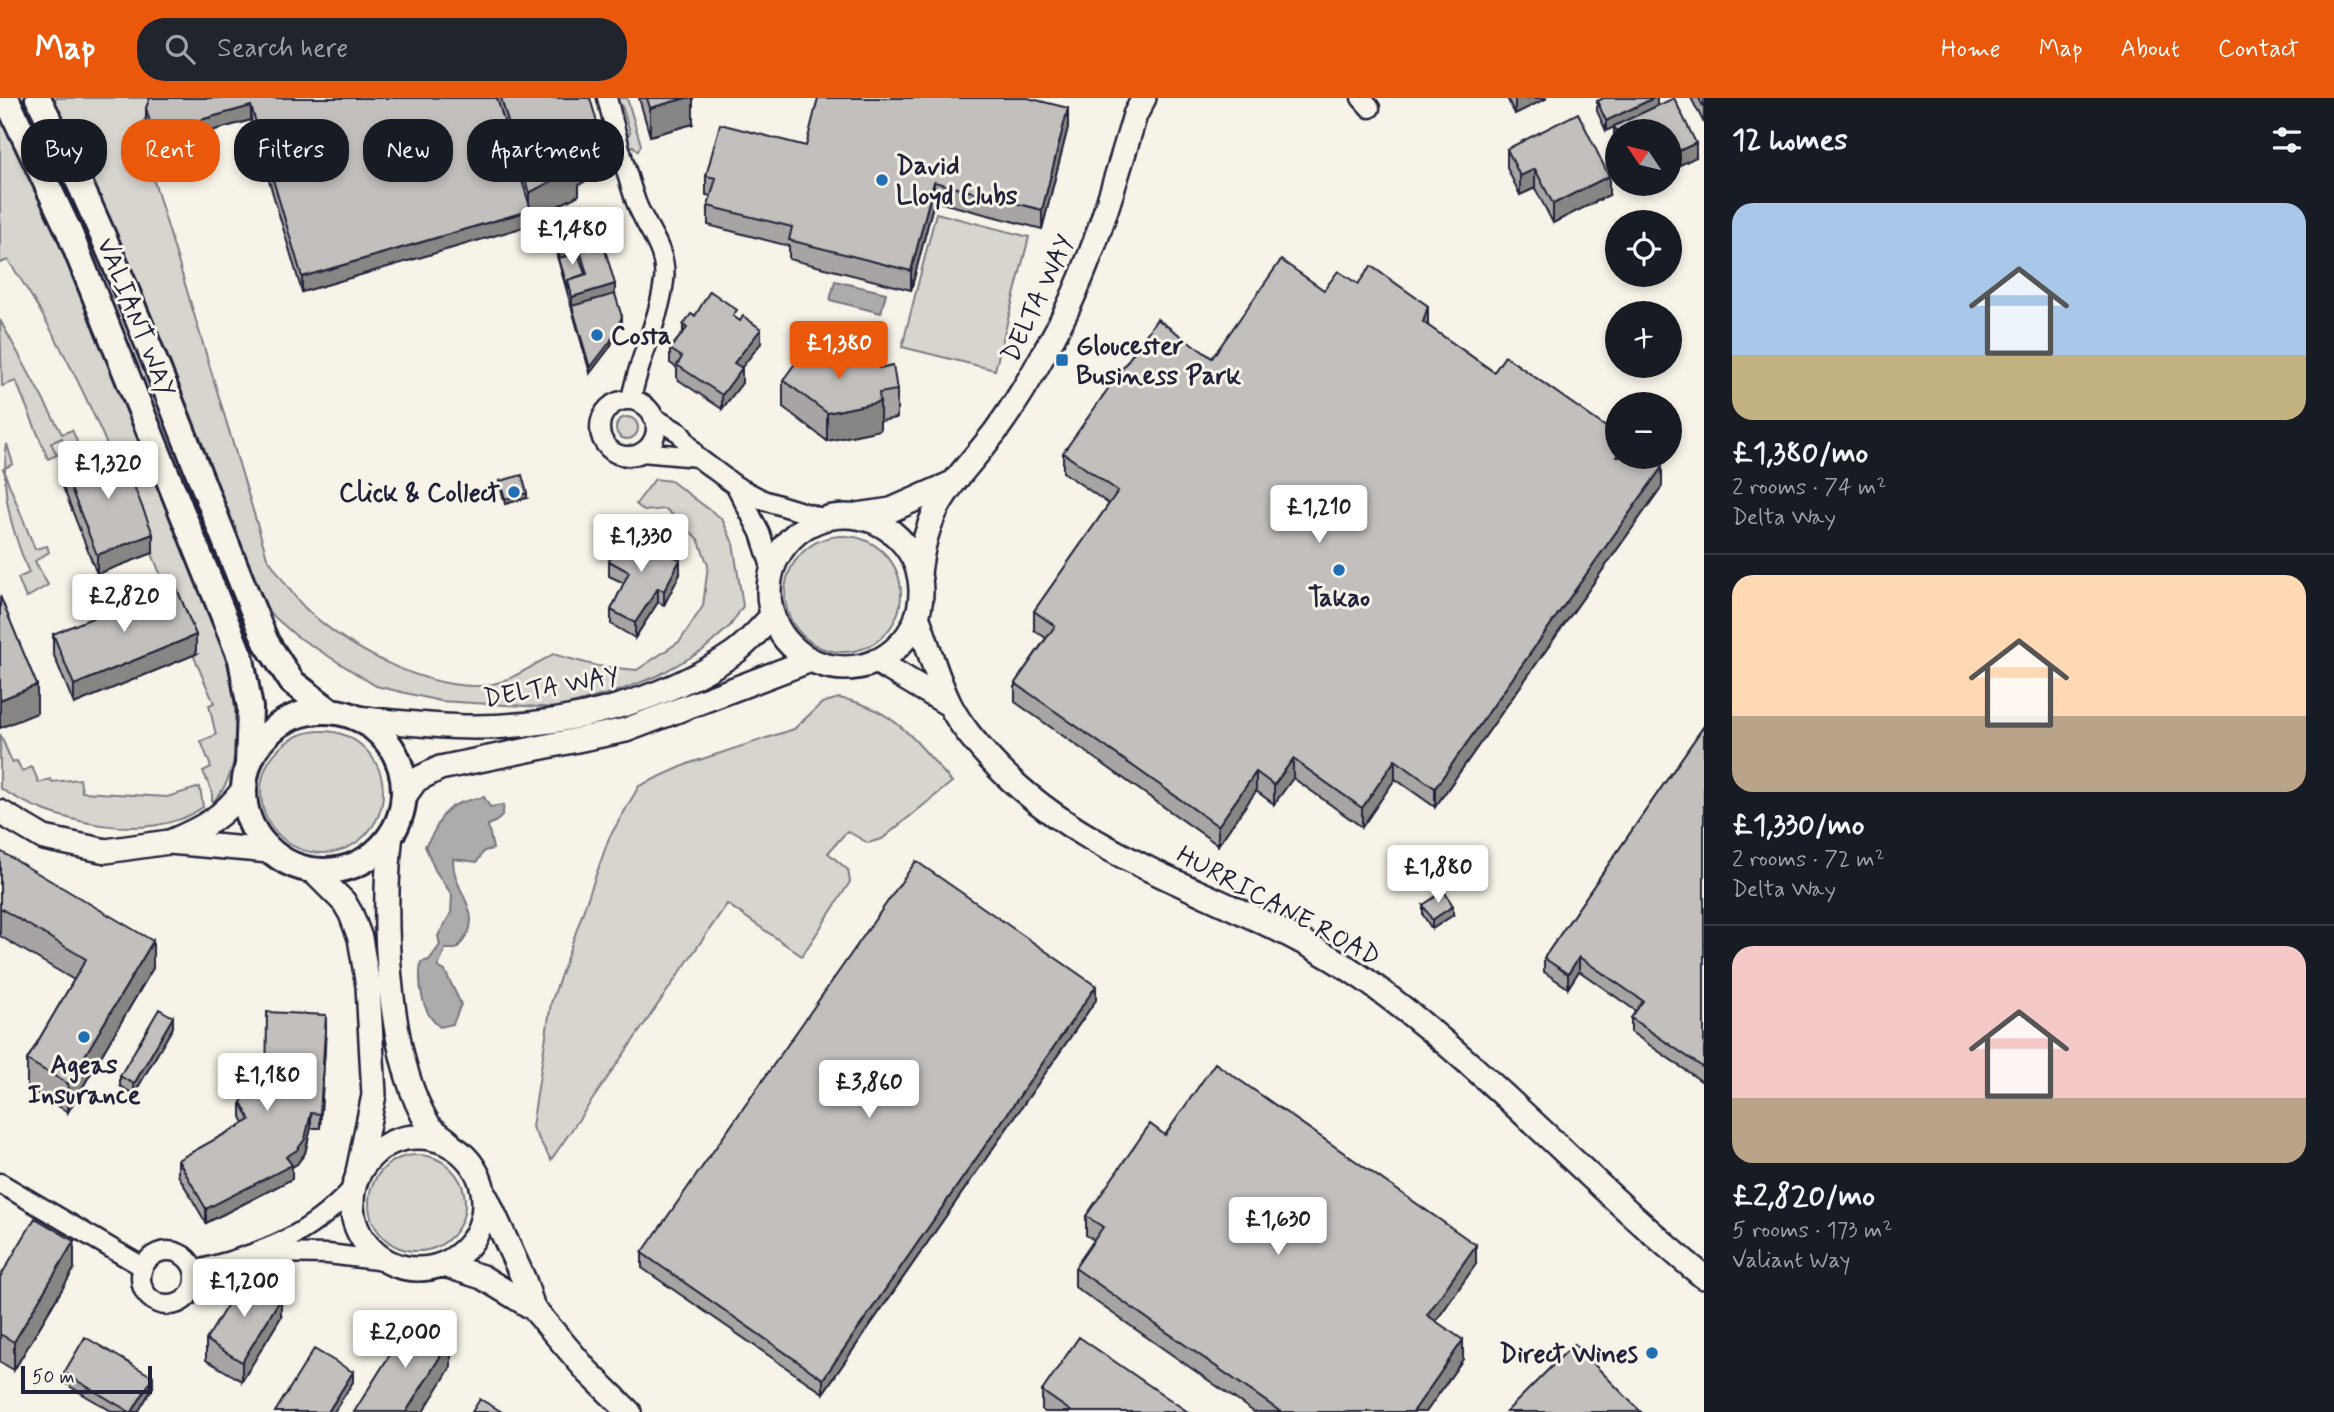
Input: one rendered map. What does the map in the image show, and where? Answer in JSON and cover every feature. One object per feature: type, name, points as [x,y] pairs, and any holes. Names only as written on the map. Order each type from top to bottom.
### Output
[{"type":"main road","name":"VALIANT WAY","points":[[6,98],[68,229],[241,659],[250,708],[248,765]]},
{"type":"main road","name":"VALIANT WAY","points":[[38,98],[69,160],[151,346],[266,642],[292,682],[330,711]]},
{"type":"main road","points":[[330,711],[356,718],[384,739],[396,757],[402,777],[403,798],[391,834],[376,852],[358,864],[336,871],[313,871],[290,864],[269,851],[250,823],[243,790],[248,765],[260,742],[280,724],[304,714],[330,711]]},
{"type":"street","points":[[607,98],[637,203],[664,259],[664,280],[659,302],[638,366],[631,400]]},
{"type":"street","name":"DELTA WAY","points":[[919,574],[928,523],[950,484],[997,429],[1054,335],[1079,286],[1139,104]]},
{"type":"street","points":[[697,457],[642,452],[632,456],[617,454],[606,444],[600,430],[608,408],[631,400],[644,406],[653,417],[680,433],[697,457],[736,486],[763,500],[825,519]]},
{"type":"street","points":[[642,452],[655,433],[653,417]]},
{"type":"street","name":"DELTA WAY","points":[[850,516],[891,510],[950,484]]},
{"type":"street","points":[[736,486],[760,533],[772,570]]},
{"type":"street","points":[[850,516],[873,521],[894,534],[909,552],[919,574],[921,595],[917,616],[908,635],[894,650],[876,661],[844,667],[811,660],[788,642],[772,616],[769,593],[772,570],[783,547],[802,529],[825,519],[850,516]]},
{"type":"street","name":"DELTA WAY","points":[[356,718],[476,727],[534,723],[606,710],[664,689],[734,653],[772,616]]},
{"type":"street","name":"HURRICANE ROAD","points":[[917,616],[950,705],[973,739],[1011,781],[1061,821],[1102,846],[1292,939],[1365,980],[1482,1073],[1648,1231],[1704,1277]]},
{"type":"street","name":"DELTA WAY","points":[[403,798],[416,780],[440,768],[626,730],[811,660]]},
{"type":"street","name":"HURRICANE ROAD","points":[[876,661],[950,705]]},
{"type":"street","points":[[169,842],[210,825],[228,811],[243,790]]},
{"type":"street","points":[[0,812],[44,838],[106,851],[169,842],[269,851]]},
{"type":"street","points":[[391,834],[386,874],[389,971],[408,1076],[430,1126],[463,1153],[472,1164],[533,1308],[588,1372],[629,1412]]},
{"type":"street","points":[[313,871],[344,902],[360,938],[368,986],[374,1094],[352,1209],[357,1230],[369,1248],[385,1261]]},
{"type":"street","points":[[194,1271],[261,1253],[320,1221],[356,1181],[377,1151],[405,1138],[436,1139],[463,1153]]},
{"type":"street","points":[[0,1183],[143,1267]]},
{"type":"street","points":[[261,1253],[328,1254],[385,1261],[414,1270],[444,1265],[459,1256],[472,1243],[482,1218],[484,1191]]},
{"type":"street","points":[[172,1251],[186,1258],[194,1271],[194,1287],[190,1294],[184,1300],[169,1305],[148,1296],[141,1282],[143,1267],[155,1254],[172,1251]]},
{"type":"street","points":[[444,1265],[482,1277],[533,1308]]},
{"type":"shaded area","points":[[45,98],[155,98],[145,119],[121,119],[121,182],[154,182],[267,557],[295,597],[323,623],[362,650],[384,661],[429,679],[452,684],[474,686],[495,683],[515,676],[553,654],[597,666],[637,670],[680,641],[703,606],[708,565],[698,539],[666,509],[644,511],[636,504],[655,479],[671,481],[722,519],[733,543],[743,606],[730,626],[702,651],[657,676],[621,690],[558,708],[440,701],[376,686],[295,635],[263,607],[112,224],[90,182],[107,182],[107,119],[56,119]]},
{"type":"shaded area","points":[[614,98],[627,98],[641,145],[638,151],[633,146],[628,148],[626,140],[630,132],[622,106]]},
{"type":"shaded area","points":[[0,112],[21,156],[21,182],[33,182],[54,226],[117,377],[227,663],[236,717],[235,755],[223,789],[212,803],[212,792],[203,771],[211,767],[201,741],[216,735],[209,705],[214,703],[121,477],[70,366],[41,312],[8,260],[0,263]]},
{"type":"shaded area","points":[[936,213],[1029,237],[995,370],[902,347]]},
{"type":"shaded area","points":[[835,281],[886,293],[881,313],[830,300]]},
{"type":"shaded area","points":[[0,320],[62,434],[72,430],[77,441],[75,446],[68,450],[62,438],[51,443],[57,455],[48,459],[16,381],[2,386]]},
{"type":"shaded area","points":[[627,417],[635,420],[638,428],[635,436],[627,439],[619,436],[616,428],[619,420]]},
{"type":"shaded area","points":[[7,444],[13,464],[5,468],[5,461]]},
{"type":"shaded area","points":[[5,474],[35,549],[47,546],[49,552],[35,561],[48,585],[26,598],[18,578],[29,573],[12,525]]},
{"type":"shaded area","points":[[843,536],[865,540],[884,553],[897,572],[901,594],[897,616],[884,635],[865,648],[843,652],[821,648],[802,635],[789,616],[785,594],[789,572],[802,553],[821,540]]},
{"type":"shaded area","points":[[839,698],[858,703],[890,718],[915,740],[952,782],[882,839],[868,843],[847,831],[828,853],[848,870],[850,882],[802,956],[727,904],[551,1160],[532,1127],[551,1003],[609,838],[639,786],[690,763],[794,729],[822,703]]},
{"type":"shaded area","points":[[322,731],[345,735],[365,749],[379,769],[383,792],[379,815],[365,835],[345,849],[322,853],[299,849],[279,835],[265,815],[261,792],[265,769],[279,749],[299,735]]},
{"type":"shaded area","points":[[0,734],[12,762],[17,761],[22,771],[32,767],[39,783],[50,779],[52,782],[80,779],[82,792],[167,797],[200,787],[203,807],[181,819],[156,825],[129,827],[100,825],[45,811],[0,788]]},
{"type":"shaded area","points":[[484,797],[490,807],[503,805],[503,813],[498,820],[488,825],[493,849],[484,851],[477,862],[453,859],[454,872],[471,915],[471,926],[456,949],[445,949],[438,967],[445,971],[461,1004],[453,1024],[440,1027],[425,1006],[420,970],[421,962],[429,960],[440,945],[438,936],[451,913],[452,895],[435,870],[425,846],[450,808]]},
{"type":"shaded area","points":[[417,1155],[435,1159],[451,1169],[461,1185],[465,1203],[461,1221],[451,1237],[435,1247],[417,1251],[399,1247],[383,1237],[373,1221],[369,1203],[373,1185],[383,1169],[399,1159]]},
{"type":"building","points":[[150,98],[497,98],[503,119],[467,119],[467,182],[522,182],[531,210],[302,277],[274,182],[349,182],[349,119],[255,119],[251,106],[204,119],[149,119],[146,108]]},
{"type":"building","points":[[501,98],[590,98],[596,119],[507,119]]},
{"type":"building","points":[[647,98],[686,98],[650,108]]},
{"type":"building","name":"David Lloyd Clubs","points":[[818,98],[1028,98],[1068,108],[1042,210],[934,182],[911,271],[789,240],[792,227],[708,206],[716,178],[706,176],[720,124],[806,146]]},
{"type":"building","points":[[1604,98],[1654,98],[1610,119],[1605,119],[1597,101]]},
{"type":"building","points":[[1674,98],[1696,143],[1682,149],[1682,119],[1629,119]]},
{"type":"building","points":[[1578,113],[1605,168],[1605,178],[1553,204],[1535,169],[1520,176],[1507,149]]},
{"type":"building","points":[[526,182],[550,182],[529,193]]},
{"type":"building","points":[[570,215],[578,243],[559,249],[551,220]]},
{"type":"building","points":[[593,218],[599,237],[578,243],[573,224]]},
{"type":"building","points":[[601,236],[615,284],[572,297],[568,280],[587,274],[578,243]]},
{"type":"building","points":[[578,253],[585,274],[568,280],[568,289],[559,258]]},
{"type":"building","name":"Takao","points":[[1281,260],[1324,290],[1338,271],[1358,284],[1371,266],[1428,306],[1423,322],[1494,372],[1505,356],[1605,427],[1605,469],[1661,469],[1435,788],[1395,760],[1362,808],[1293,759],[1274,785],[1256,772],[1218,826],[1015,683],[1055,626],[1034,611],[1118,491],[1063,453],[1157,319],[1212,358]]},
{"type":"building","points":[[710,291],[737,310],[733,316],[740,321],[743,316],[761,329],[734,363],[742,368],[722,395],[677,365],[682,357],[670,349],[687,328],[683,325],[691,314],[695,316]]},
{"type":"building","name":"Costa","points":[[615,294],[622,317],[610,342],[590,368],[572,306]]},
{"type":"building","points":[[810,343],[841,366],[877,359],[879,368],[893,365],[897,390],[879,393],[880,402],[827,413],[783,380]]},
{"type":"building","points":[[118,446],[153,534],[97,555],[63,468]]},
{"type":"building","name":"Click & Collect","points":[[522,475],[527,493],[505,499],[500,481]]},
{"type":"building","points":[[626,530],[680,560],[664,591],[658,588],[635,623],[611,610],[629,572],[609,561]]},
{"type":"building","points":[[175,584],[196,635],[74,685],[53,634]]},
{"type":"building","points":[[0,596],[37,685],[0,700]]},
{"type":"building","points":[[1704,726],[1704,1068],[1631,1018],[1643,1001],[1579,957],[1568,974],[1544,958]]},
{"type":"building","name":"Ageas Insurance","points":[[0,851],[153,941],[68,1084],[27,1060],[86,959],[0,908]]},
{"type":"building","points":[[916,861],[1096,986],[823,1379],[642,1253]]},
{"type":"building","points":[[1444,891],[1453,906],[1432,920],[1423,905]]},
{"type":"building","points":[[159,1009],[173,1017],[134,1084],[120,1076]]},
{"type":"building","points":[[267,1012],[326,1015],[320,1114],[311,1113],[305,1139],[297,1150],[286,1157],[292,1165],[206,1209],[178,1160],[250,1120],[241,1102],[248,1093],[266,1095]]},
{"type":"building","points":[[1215,1063],[1476,1245],[1427,1315],[1463,1340],[1413,1412],[1281,1412],[1075,1268],[1103,1227],[1086,1216],[1150,1124],[1165,1135]]},
{"type":"building","points":[[35,1218],[74,1241],[14,1342],[0,1334],[0,1277]]},
{"type":"building","points":[[245,1276],[281,1298],[242,1362],[206,1340]]},
{"type":"building","points":[[414,1316],[451,1339],[406,1412],[354,1412]]},
{"type":"building","points":[[85,1337],[153,1377],[132,1412],[64,1373]]},
{"type":"building","points":[[1079,1337],[1188,1412],[1072,1412],[1042,1391]]},
{"type":"building","points":[[1574,1344],[1641,1412],[1506,1412]]},
{"type":"building","points":[[314,1349],[353,1372],[328,1412],[275,1412]]},
{"type":"building","points":[[480,1399],[502,1412],[472,1412]]},
{"type":"place","name":"David Lloyd Clubs","points":[[882,180]]},
{"type":"place","name":"Costa","points":[[597,335]]},
{"type":"place","name":"Gloucester Business Park","points":[[1062,360]]},
{"type":"place","name":"Click & Collect","points":[[514,492]]},
{"type":"place","name":"Takao","points":[[1339,570]]},
{"type":"place","name":"Ageas Insurance","points":[[84,1037]]},
{"type":"place","name":"Direct Wines","points":[[1652,1353]]}]
